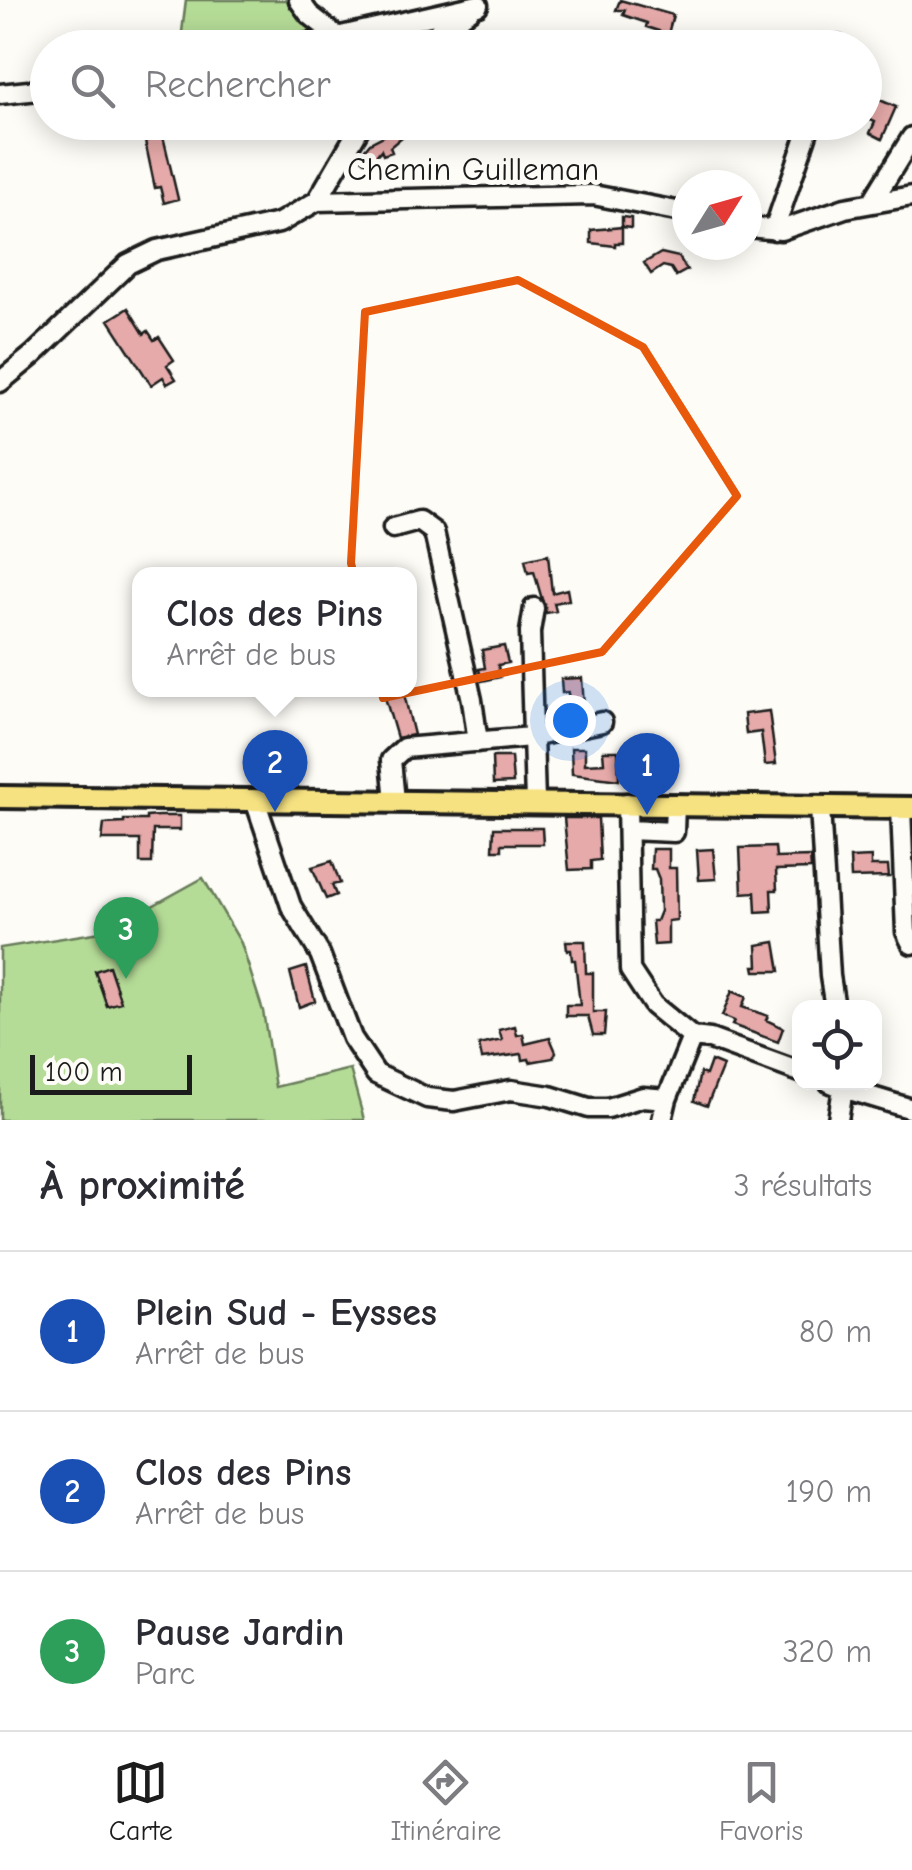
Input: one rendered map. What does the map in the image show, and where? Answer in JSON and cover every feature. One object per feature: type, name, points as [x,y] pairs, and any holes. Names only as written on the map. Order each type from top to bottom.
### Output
[{"type":"main road","points":[[0,797],[906,808]]},
{"type":"street","points":[[299,0],[329,30]]},
{"type":"street","points":[[363,30],[483,2]]},
{"type":"street","points":[[441,30],[483,2]]},
{"type":"street","points":[[0,94],[30,91]]},
{"type":"street","points":[[872,202],[912,137]]},
{"type":"street","points":[[0,382],[34,355],[128,264],[157,250],[279,223],[317,200],[353,140]]},
{"type":"street","points":[[774,230],[805,140]]},
{"type":"street","name":"Chemin Guilleman","points":[[317,200],[593,195],[672,210]]},
{"type":"street","points":[[762,229],[774,230],[872,202],[912,196]]},
{"type":"street","points":[[394,528],[419,520],[434,532],[478,742]]},
{"type":"street","points":[[534,608],[530,632],[535,803]]},
{"type":"street","points":[[395,802],[391,760],[396,753],[415,745],[532,737],[602,722]]},
{"type":"street","points":[[254,800],[290,906],[320,954],[352,1038],[376,1074],[428,1098],[454,1102],[511,1090],[589,1108],[608,1108],[643,1097],[667,1098]]},
{"type":"street","points":[[627,803],[630,970],[654,1005],[692,1037],[792,1069]]},
{"type":"street","points":[[628,830],[674,832],[675,804]]},
{"type":"street","points":[[820,807],[830,976],[835,1000]]},
{"type":"street","points":[[906,808],[906,932],[912,944]]},
{"type":"street","points":[[662,1120],[692,1037]]},
{"type":"street","points":[[838,1090],[838,1120]]},
{"type":"street","points":[[856,1090],[912,1109]]},
{"type":"highlighted area","points":[[518,280],[643,347],[737,496],[602,652],[383,698],[351,563],[365,312]]},
{"type":"green space","points":[[186,0],[287,0],[313,30],[182,30]]},
{"type":"green space","points":[[203,878],[241,943],[263,1011],[275,1087],[350,1069],[364,1120],[0,1120],[0,948],[107,931]]},
{"type":"building","points":[[620,0],[673,15],[669,30],[655,30],[623,15],[625,10],[616,10]]},
{"type":"building","points":[[882,101],[896,107],[882,139]]},
{"type":"building","points":[[164,140],[178,199],[164,203],[160,187],[155,188],[145,141]]},
{"type":"building","points":[[398,140],[390,147],[392,152],[383,155],[381,150],[369,164],[359,156],[370,143]]},
{"type":"building","points":[[622,217],[631,218],[631,228],[622,227]]},
{"type":"building","points":[[622,227],[622,243],[591,243],[591,230]]},
{"type":"building","points":[[661,253],[681,260],[687,270],[676,276],[671,268],[663,266],[651,274],[644,263]]},
{"type":"building","points":[[128,308],[144,334],[148,331],[154,340],[159,337],[174,360],[167,365],[176,379],[167,384],[163,377],[151,385],[109,320]]},
{"type":"building","points":[[548,555],[552,593],[567,589],[569,600],[554,603],[556,611],[546,613],[534,572],[528,573],[525,560]]},
{"type":"building","points":[[504,646],[508,663],[498,665],[500,677],[482,681],[482,650]]},
{"type":"building","points":[[582,678],[584,706],[569,707],[568,692],[562,693],[561,679]]},
{"type":"building","points":[[385,697],[405,697],[414,735],[397,738]]},
{"type":"building","points":[[769,711],[776,764],[765,765],[761,732],[746,734],[744,714]]},
{"type":"building","points":[[571,748],[585,748],[585,764],[604,763],[603,751],[618,751],[619,780],[572,774]]},
{"type":"building","points":[[492,757],[511,757],[513,783],[493,784]]},
{"type":"building","points":[[180,816],[180,830],[153,830],[152,863],[140,863],[140,840],[102,840],[104,824]]},
{"type":"building","points":[[564,818],[598,818],[600,860],[591,861],[591,869],[569,870]]},
{"type":"building","points":[[494,828],[542,828],[543,844],[502,844],[502,850],[493,850]]},
{"type":"building","points":[[775,847],[776,858],[810,857],[811,869],[776,870],[777,890],[771,890],[772,911],[756,912],[755,892],[742,893],[740,848]]},
{"type":"building","points":[[652,849],[669,849],[669,868],[676,868],[677,920],[668,921],[668,944],[654,945],[652,921],[656,921],[660,911],[659,879],[655,869],[651,869]]},
{"type":"building","points":[[713,849],[716,879],[699,880],[697,850]]},
{"type":"building","points":[[871,857],[871,866],[888,866],[889,877],[851,878],[850,858]]},
{"type":"building","points":[[332,861],[340,883],[332,885],[336,895],[326,899],[312,867]]},
{"type":"building","points":[[566,941],[585,941],[586,973],[593,973],[593,1012],[606,1012],[604,1035],[593,1035],[588,1016],[566,1016],[566,1005],[580,1005],[575,960]]},
{"type":"building","points":[[775,942],[780,971],[755,971],[757,945]]},
{"type":"building","points":[[109,966],[121,1002],[107,1006],[95,971]]},
{"type":"building","points":[[306,967],[315,1001],[299,1007],[290,972]]},
{"type":"building","points":[[732,991],[746,997],[742,1007],[768,1016],[766,1020],[783,1028],[778,1042],[732,1025],[734,1021],[722,1016]]},
{"type":"building","points":[[515,1026],[517,1035],[523,1034],[525,1044],[550,1038],[556,1052],[553,1058],[530,1062],[523,1060],[522,1054],[482,1059],[479,1045],[502,1040],[499,1030]]},
{"type":"building","points":[[711,1061],[723,1066],[707,1106],[694,1101],[700,1073],[706,1075]]},
{"type":"place","name":"Clos des Pins","points":[[275,812]]},
{"type":"place","name":"Plein Sud - Eysses","points":[[647,815]]},
{"type":"place","name":"Pause Jardin","points":[[126,979]]}]
